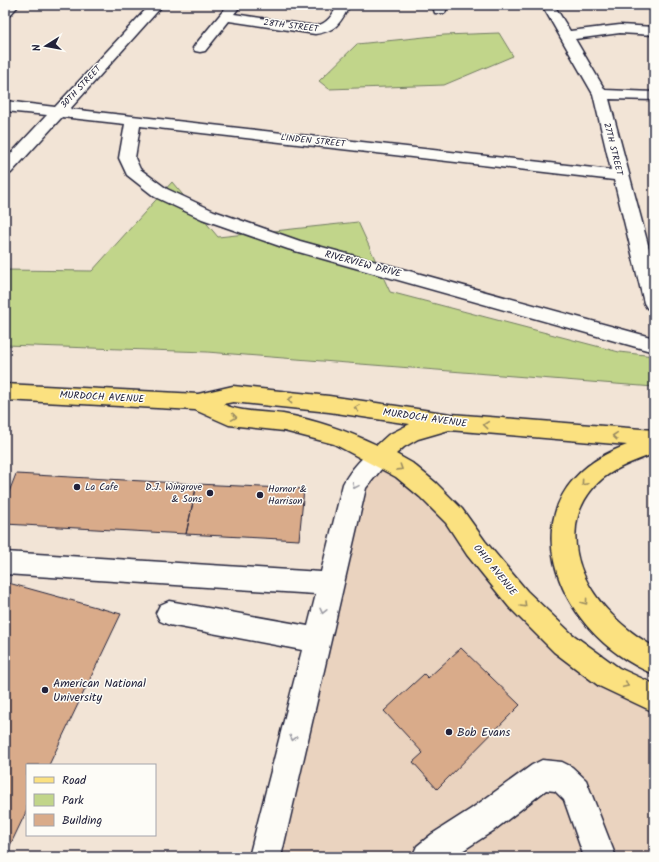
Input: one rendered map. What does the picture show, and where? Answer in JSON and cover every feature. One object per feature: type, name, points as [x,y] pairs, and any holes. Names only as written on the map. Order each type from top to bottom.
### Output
[{"type":"main road","name":"MURDOCH AVENUE","points":[[5,392],[198,402],[233,394],[329,404],[451,422],[654,439]]},
{"type":"main road","name":"MURDOCH AVENUE","points":[[198,402],[229,417],[284,423],[340,437]]},
{"type":"main road","points":[[379,456],[396,441],[412,432],[451,422]]},
{"type":"main road","name":"OHIO AVENUE","points":[[340,437],[404,470],[454,516],[476,548],[518,599],[564,643],[609,677],[654,698]]},
{"type":"main road","points":[[654,445],[614,459],[592,474],[575,494],[565,514],[562,537],[567,564],[578,593],[600,622],[621,641],[654,661]]},
{"type":"street","points":[[5,12],[13,5]]},
{"type":"street","name":"30TH STREET","points":[[5,170],[157,5]]},
{"type":"street","points":[[200,48],[235,5]]},
{"type":"street","name":"28TH STREET","points":[[226,17],[315,30],[325,29],[331,26],[344,5]]},
{"type":"street","name":"27TH STREET","points":[[548,5],[600,94],[620,176],[645,237],[654,303]]},
{"type":"street","points":[[566,36],[620,29],[654,31]]},
{"type":"street","points":[[600,94],[654,96]]},
{"type":"street","name":"LINDEN STREET","points":[[5,106],[620,176]]},
{"type":"street","name":"RIVERVIEW DRIVE","points":[[133,121],[127,158],[133,172],[160,193],[208,215],[294,245],[654,344]]},
{"type":"street","points":[[265,857],[355,484],[379,456]]},
{"type":"street","points":[[5,563],[330,584]]},
{"type":"street","points":[[169,613],[317,640]]},
{"type":"street","points":[[428,857],[443,845],[482,820],[542,775],[562,777],[576,790],[600,857]]},
{"type":"shaded area","points":[[379,456],[404,471],[518,599],[654,698],[654,857],[265,857],[355,484]]},
{"type":"green space","points":[[499,33],[513,56],[444,85],[329,89],[319,81],[357,44],[444,35]]},
{"type":"green space","points":[[172,182],[218,237],[358,222],[390,292],[619,352],[654,356],[654,387],[207,352],[5,345],[5,270],[92,271]]},
{"type":"building","points":[[16,474],[197,484],[186,534],[5,524],[5,502]]},
{"type":"building","points":[[197,484],[304,489],[299,540],[186,534]]},
{"type":"building","name":"American National University","points":[[5,582],[121,614],[49,764],[26,764],[26,812],[5,856]]},
{"type":"building","name":"Bob Evans","points":[[461,648],[520,705],[437,789],[413,762],[423,753],[384,711],[424,674],[428,678]]},
{"type":"place","name":"La Cafe","points":[[77,487]]},
{"type":"place","name":"D.J. Wingrove & Sons","points":[[210,493]]},
{"type":"place","name":"Hornor & Harrison","points":[[260,495]]},
{"type":"place","name":"American National University","points":[[45,690]]},
{"type":"place","name":"Bob Evans","points":[[449,732]]}]
